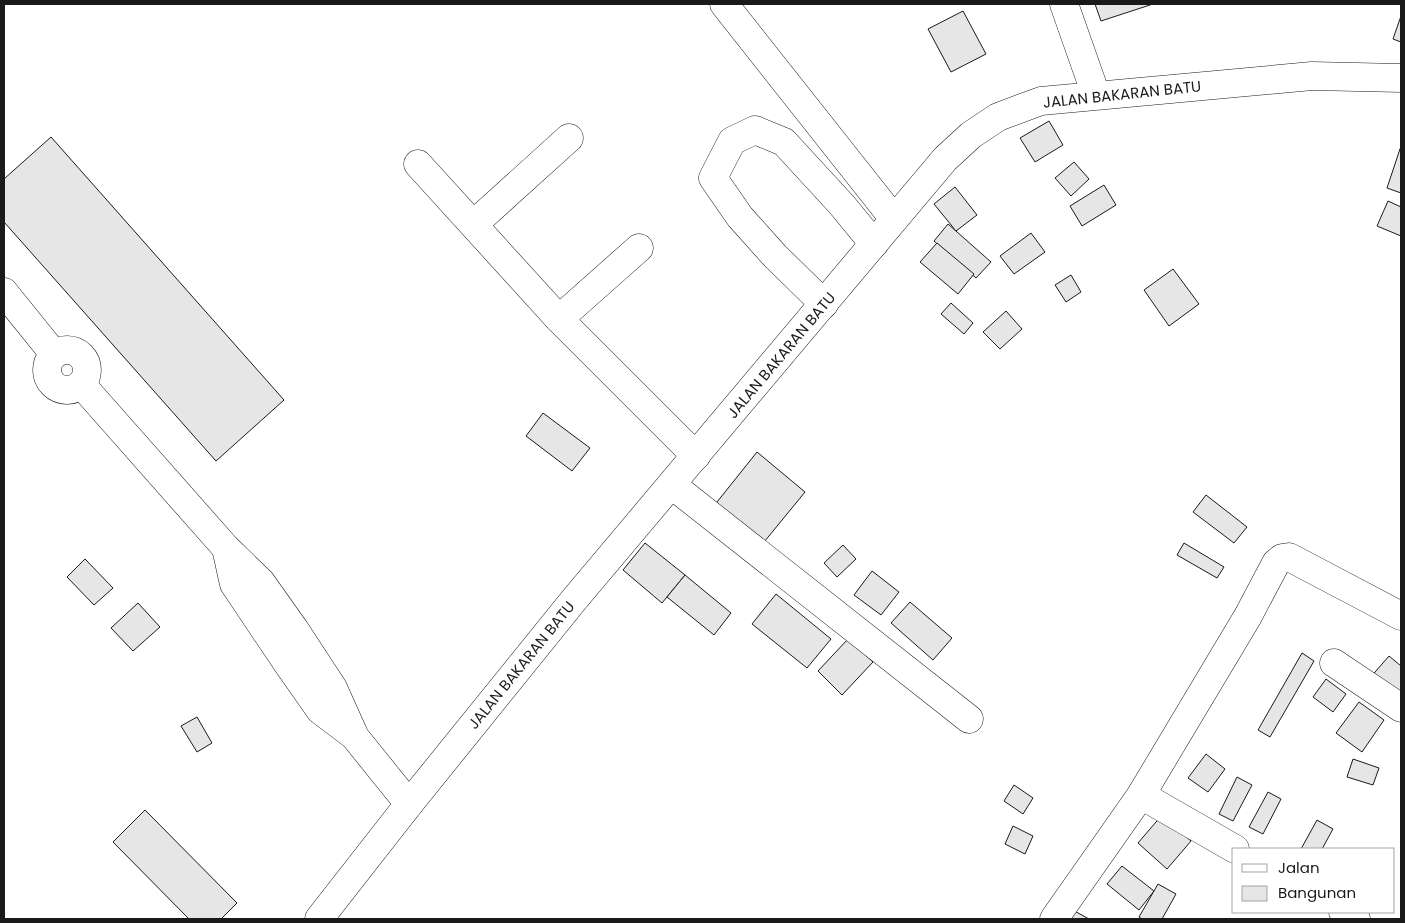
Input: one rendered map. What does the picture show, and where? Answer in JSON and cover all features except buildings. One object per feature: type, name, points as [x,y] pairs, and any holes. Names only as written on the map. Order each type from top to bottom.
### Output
[{"type":"main road","points":[[724,4],[894,219]]},
{"type":"main road","points":[[1064,4],[1096,95]]},
{"type":"main road","name":"JALAN BAKARAN BATU","points":[[319,919],[409,804],[573,602],[894,219],[945,160],[971,135],[998,117],[1041,101],[1312,76],[1401,78]]},
{"type":"main road","points":[[824,304],[763,243],[740,217],[713,178],[732,141],[756,130],[784,142],[842,205],[874,244]]},
{"type":"main road","points":[[474,224],[570,138]]},
{"type":"main road","points":[[418,164],[559,319],[696,456]]},
{"type":"main road","points":[[559,319],[639,248]]},
{"type":"main road","points":[[4,292],[54,354],[68,350],[81,356],[86,370],[85,378],[81,384],[226,548],[234,584],[320,710],[355,737],[409,804]]},
{"type":"main road","points":[[672,485],[969,719]]},
{"type":"main road","points":[[1054,919],[1141,795],[1248,616],[1276,563],[1282,558],[1289,557],[1401,616]]},
{"type":"main road","points":[[1334,663],[1401,708]]},
{"type":"main road","points":[[1141,795],[1233,848]]},
{"type":"main road","points":[[1345,913],[1356,919]]}]
